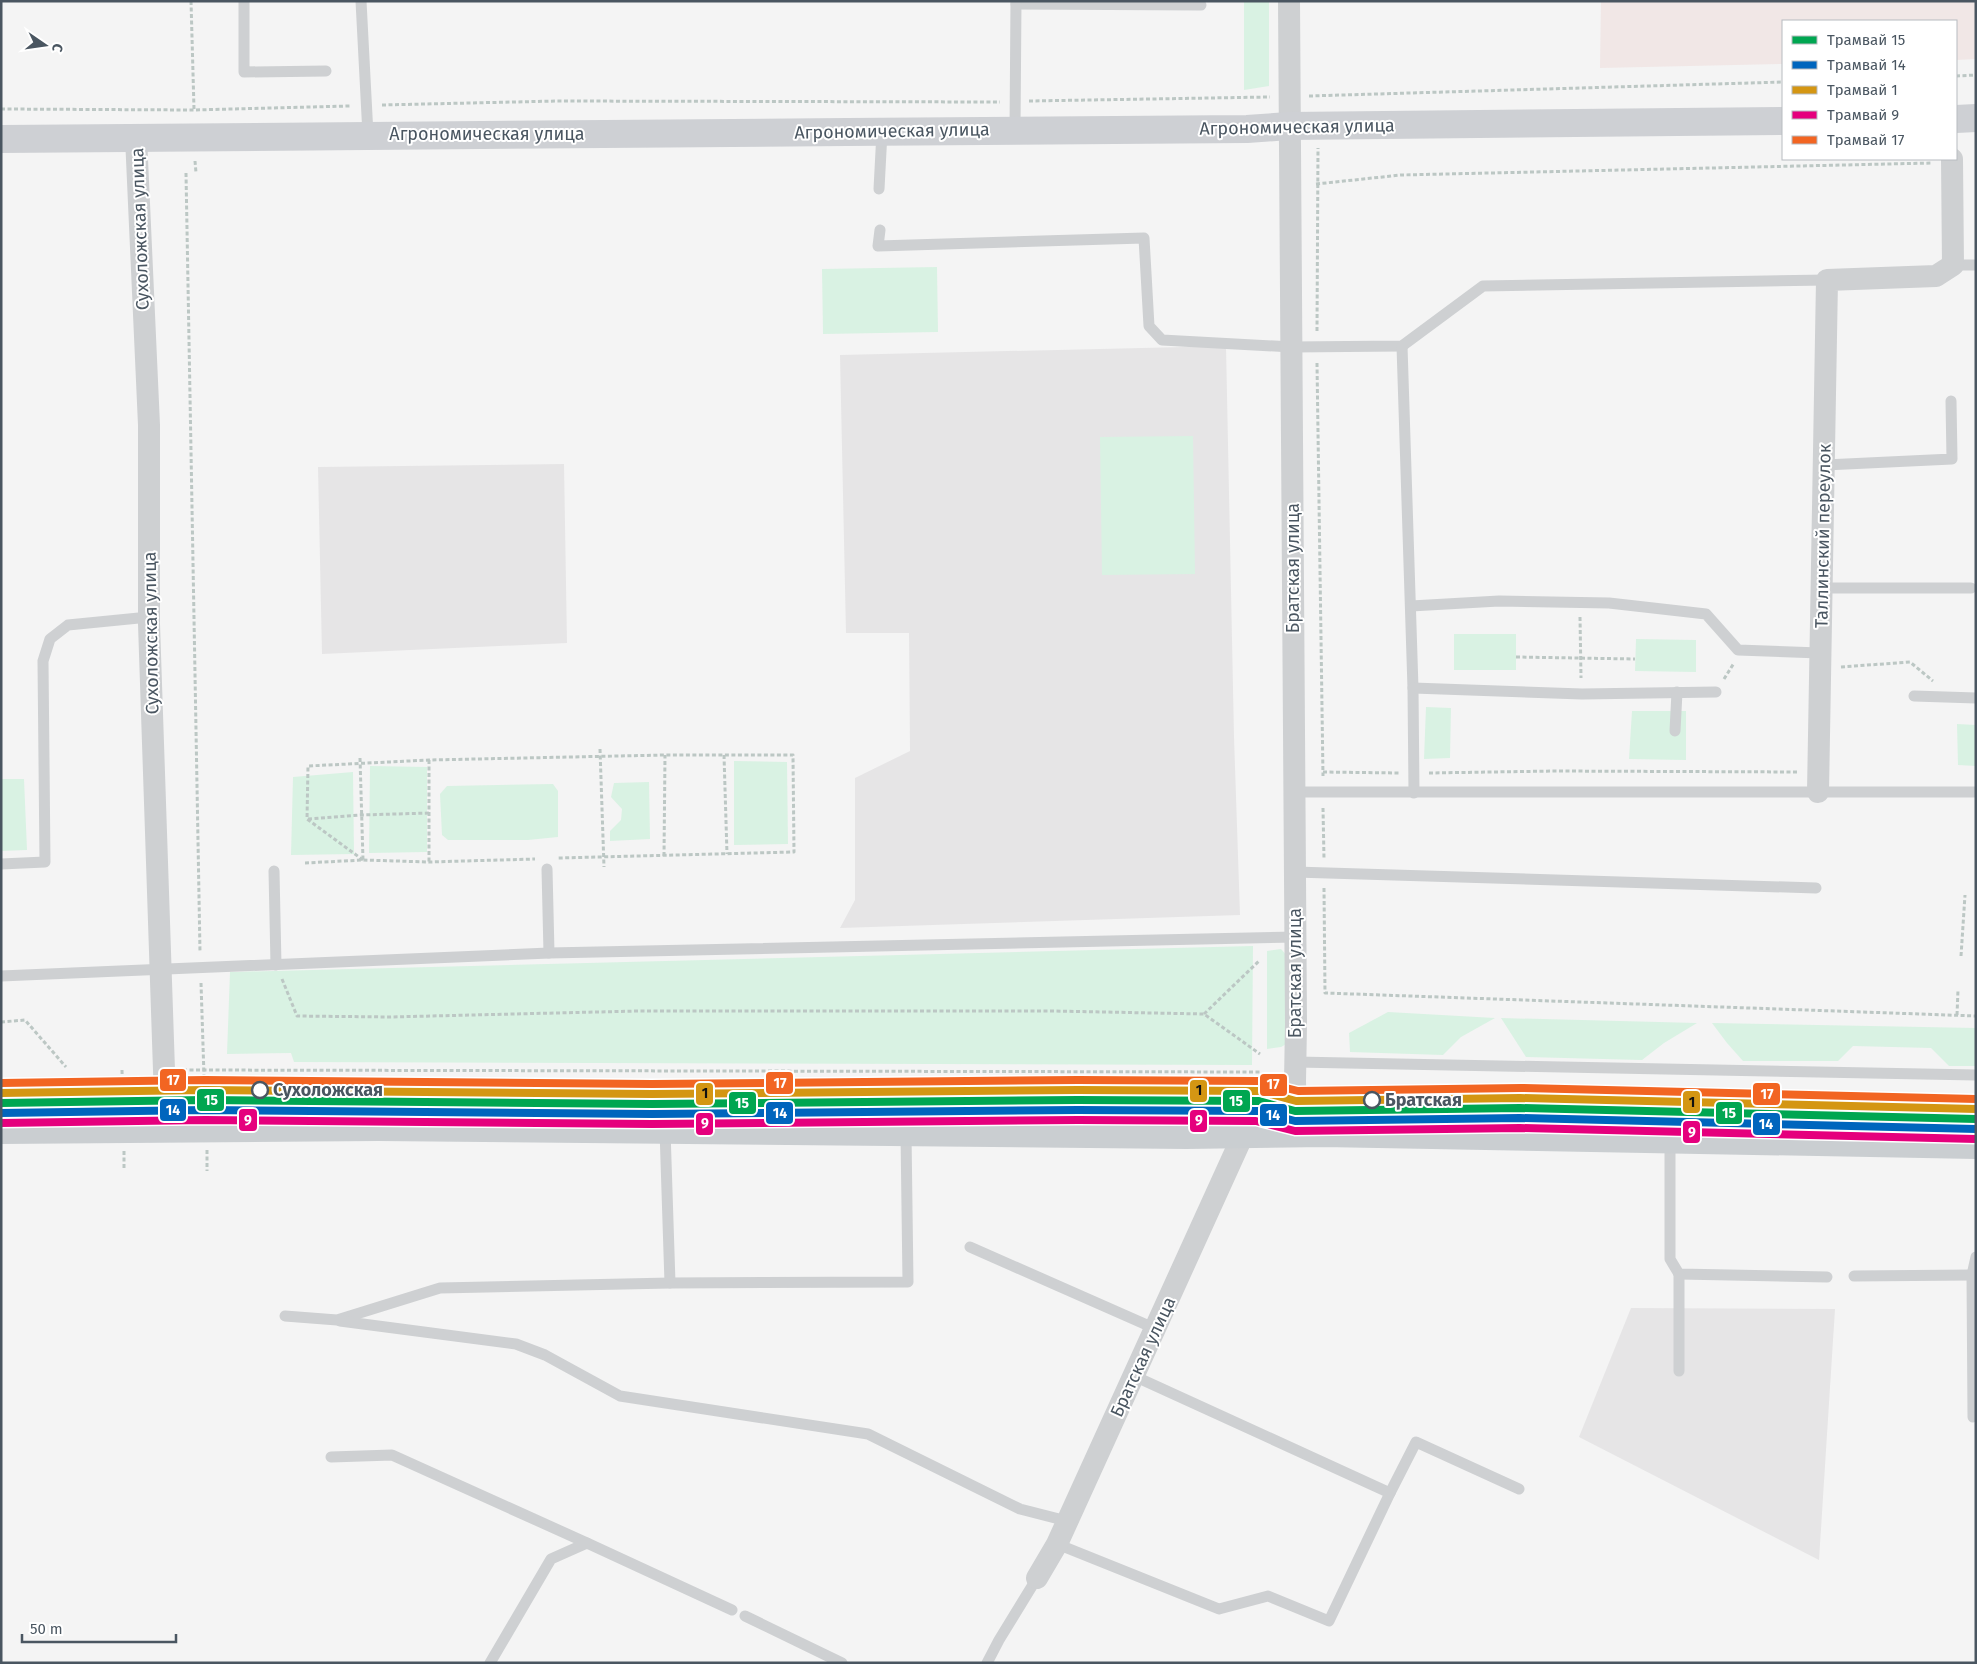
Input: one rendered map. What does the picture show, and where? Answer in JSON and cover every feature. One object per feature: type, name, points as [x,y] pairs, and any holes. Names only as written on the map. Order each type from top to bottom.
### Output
[{"type":"main road","points":[[1,1130],[206,1130],[378,1127],[1296,1134],[1976,1144]]},
{"type":"street","name":"Братская улица","points":[[1289,1],[1296,1134]]},
{"type":"street","points":[[1957,119],[1976,118]]},
{"type":"street","name":"Агрономическая улица","points":[[1,139],[195,136],[919,133],[1016,130],[1247,130],[1289,126],[1782,121]]},
{"type":"street","name":"Сухоложская улица","points":[[136,137],[149,426],[149,617],[166,1130]]},
{"type":"street","points":[[1827,280],[1936,276],[1953,265],[1951,161]]},
{"type":"street","name":"Таллинский переулок","points":[[1819,782],[1827,280]]},
{"type":"street","name":"Братская улица","points":[[1037,1578],[1057,1544],[1243,1135]]},
{"type":"lane","points":[[244,1],[244,72],[326,71]]},
{"type":"lane","points":[[362,1],[368,135]]},
{"type":"lane","points":[[1016,130],[1016,2],[1201,5]]},
{"type":"lane","points":[[879,189],[882,132]]},
{"type":"lane","points":[[880,230],[878,246],[1144,238],[1149,326],[1162,340],[1292,348],[1402,346],[1482,286],[1827,280]]},
{"type":"lane","points":[[1953,265],[1976,265]]},
{"type":"lane","points":[[1402,346],[1411,606],[1414,793]]},
{"type":"lane","points":[[1825,465],[1952,460],[1952,401]]},
{"type":"lane","points":[[1822,588],[1971,588]]},
{"type":"lane","points":[[1411,606],[1499,601],[1580,602],[1609,603],[1706,614],[1738,650],[1820,661]]},
{"type":"lane","points":[[1,864],[45,862],[43,661],[50,639],[68,625],[149,617]]},
{"type":"lane","points":[[1413,688],[1582,694],[1716,692]]},
{"type":"lane","points":[[1674,731],[1677,692]]},
{"type":"lane","points":[[1914,696],[1976,698]]},
{"type":"lane","points":[[1294,792],[1414,793],[1819,782],[1976,792]]},
{"type":"lane","points":[[547,869],[549,953]]},
{"type":"lane","points":[[274,871],[276,965]]},
{"type":"lane","points":[[1295,872],[1816,888]]},
{"type":"lane","points":[[1,976],[549,953],[1295,938]]},
{"type":"lane","points":[[1296,1062],[1976,1076]]},
{"type":"lane","points":[[665,1130],[670,1283]]},
{"type":"lane","points":[[336,1320],[440,1288],[670,1283],[908,1282],[906,1131]]},
{"type":"lane","points":[[1670,1139],[1670,1259],[1679,1274],[1679,1371]]},
{"type":"lane","points":[[970,1247],[1156,1329]]},
{"type":"lane","points":[[1973,1417],[1972,1275],[1976,1257]]},
{"type":"lane","points":[[1679,1274],[1827,1277]]},
{"type":"lane","points":[[1854,1276],[1972,1275]]},
{"type":"lane","points":[[285,1316],[336,1320],[516,1344],[545,1355],[620,1396],[868,1434],[1020,1509],[1067,1521]]},
{"type":"lane","points":[[1134,1376],[1390,1493]]},
{"type":"lane","points":[[1057,1544],[1219,1609],[1268,1596],[1329,1621],[1416,1442],[1519,1489]]},
{"type":"lane","points":[[331,1456],[392,1455],[732,1610]]},
{"type":"lane","points":[[490,1663],[551,1559],[587,1543]]},
{"type":"lane","points":[[987,1663],[1037,1578]]},
{"type":"lane","points":[[744,1616],[842,1663]]},
{"type":"path","points":[[191,1],[196,173]]},
{"type":"path","points":[[1957,76],[1976,75]]},
{"type":"path","points":[[1,109],[194,110],[557,101],[1016,102],[1782,82]]},
{"type":"path","points":[[1320,126],[1317,347],[1325,994],[1976,1016]]},
{"type":"path","points":[[1291,186],[1401,175],[1951,161]]},
{"type":"path","points":[[186,173],[200,967],[208,1171]]},
{"type":"path","points":[[1580,602],[1582,694]]},
{"type":"path","points":[[1716,692],[1736,660],[1738,650]]},
{"type":"path","points":[[1516,657],[1636,659]]},
{"type":"path","points":[[1820,661],[1910,662],[1953,698]]},
{"type":"path","points":[[600,749],[604,867]]},
{"type":"path","points":[[664,856],[665,755]]},
{"type":"path","points":[[307,819],[308,766],[429,760],[665,755],[793,755],[794,852]]},
{"type":"path","points":[[724,755],[726,854]]},
{"type":"path","points":[[307,819],[363,860],[360,815],[360,758]]},
{"type":"path","points":[[429,760],[429,862]]},
{"type":"path","points":[[1323,772],[1554,771],[1819,782]]},
{"type":"path","points":[[307,819],[430,813]]},
{"type":"path","points":[[1961,956],[1965,895]]},
{"type":"path","points":[[1204,1014],[1259,961]]},
{"type":"path","points":[[276,965],[297,1016],[390,1017],[638,1010],[1052,1011],[1204,1014],[1260,1054]]},
{"type":"path","points":[[1957,1015],[1958,990]]},
{"type":"path","points":[[1,1022],[25,1020],[66,1067]]},
{"type":"path","points":[[204,1070],[1260,1072]]},
{"type":"shaded area","points":[[1601,1],[1976,1],[1976,59],[1957,60],[1957,20],[1782,20],[1782,64],[1600,68]]},
{"type":"shaded area","points":[[1226,346],[1234,737],[1240,915],[840,928],[855,900],[855,778],[910,751],[909,633],[846,633],[840,355]]},
{"type":"shaded area","points":[[564,464],[567,643],[322,654],[318,467]]},
{"type":"shaded area","points":[[1631,1308],[1835,1309],[1819,1560],[1579,1437]]},
{"type":"green space","points":[[1244,1],[1269,1],[1269,86],[1244,90]]},
{"type":"green space","points":[[937,267],[938,332],[823,334],[822,269]]},
{"type":"green space","points":[[1193,436],[1195,574],[1102,575],[1100,437]]},
{"type":"green space","points":[[1454,634],[1516,634],[1516,670],[1454,670]]},
{"type":"green space","points":[[1636,639],[1696,640],[1696,672],[1635,671]]},
{"type":"green space","points":[[1426,707],[1451,708],[1450,758],[1424,759]]},
{"type":"green space","points":[[1632,711],[1686,711],[1686,760],[1629,759]]},
{"type":"green space","points":[[1957,724],[1976,725],[1976,766],[1958,765]]},
{"type":"green space","points":[[734,761],[787,762],[788,844],[734,845]]},
{"type":"green space","points":[[370,766],[427,767],[427,852],[369,853]]},
{"type":"green space","points":[[353,772],[354,854],[291,855],[293,777]]},
{"type":"green space","points":[[1,779],[24,779],[27,850],[1,851]]},
{"type":"green space","points":[[649,782],[650,839],[610,841],[610,831],[621,820],[622,809],[611,797],[614,783]]},
{"type":"green space","points":[[553,784],[558,791],[558,837],[528,840],[448,840],[442,835],[440,794],[447,786]]},
{"type":"green space","points":[[1253,946],[1252,1065],[294,1062],[291,1053],[227,1054],[230,972]]},
{"type":"green space","points":[[1281,949],[1289,958],[1288,1043],[1281,1047],[1267,1049],[1267,951]]},
{"type":"green space","points":[[1388,1012],[1495,1018],[1461,1037],[1443,1055],[1350,1052],[1349,1033]]},
{"type":"green space","points":[[1501,1018],[1697,1023],[1664,1043],[1642,1060],[1526,1057]]},
{"type":"green space","points":[[1712,1023],[1976,1028],[1976,1066],[1949,1066],[1931,1048],[1853,1046],[1838,1061],[1743,1061]]},
{"type":"tram line","name":"17","points":[[1,1083],[205,1080],[652,1084],[1078,1080],[1259,1081],[1298,1091],[1521,1088],[1976,1099]]},
{"type":"tram line","name":"1","points":[[1,1093],[205,1090],[652,1094],[1078,1090],[1259,1091],[1296,1101],[1520,1098],[1976,1109]]},
{"type":"tram line","name":"15","points":[[1,1103],[205,1100],[652,1104],[1078,1100],[1259,1101],[1295,1111],[1520,1108],[1976,1119]]},
{"type":"tram line","name":"14","points":[[1,1113],[205,1110],[652,1114],[1078,1110],[1258,1111],[1295,1121],[1520,1118],[1976,1129]]},
{"type":"tram line","name":"9","points":[[1,1123],[205,1120],[652,1124],[1078,1120],[1256,1121],[1295,1131],[1520,1128],[1976,1139]]},
{"type":"place","name":"Сухоложская","points":[[260,1090]]},
{"type":"place","name":"Братская","points":[[1372,1100]]}]
